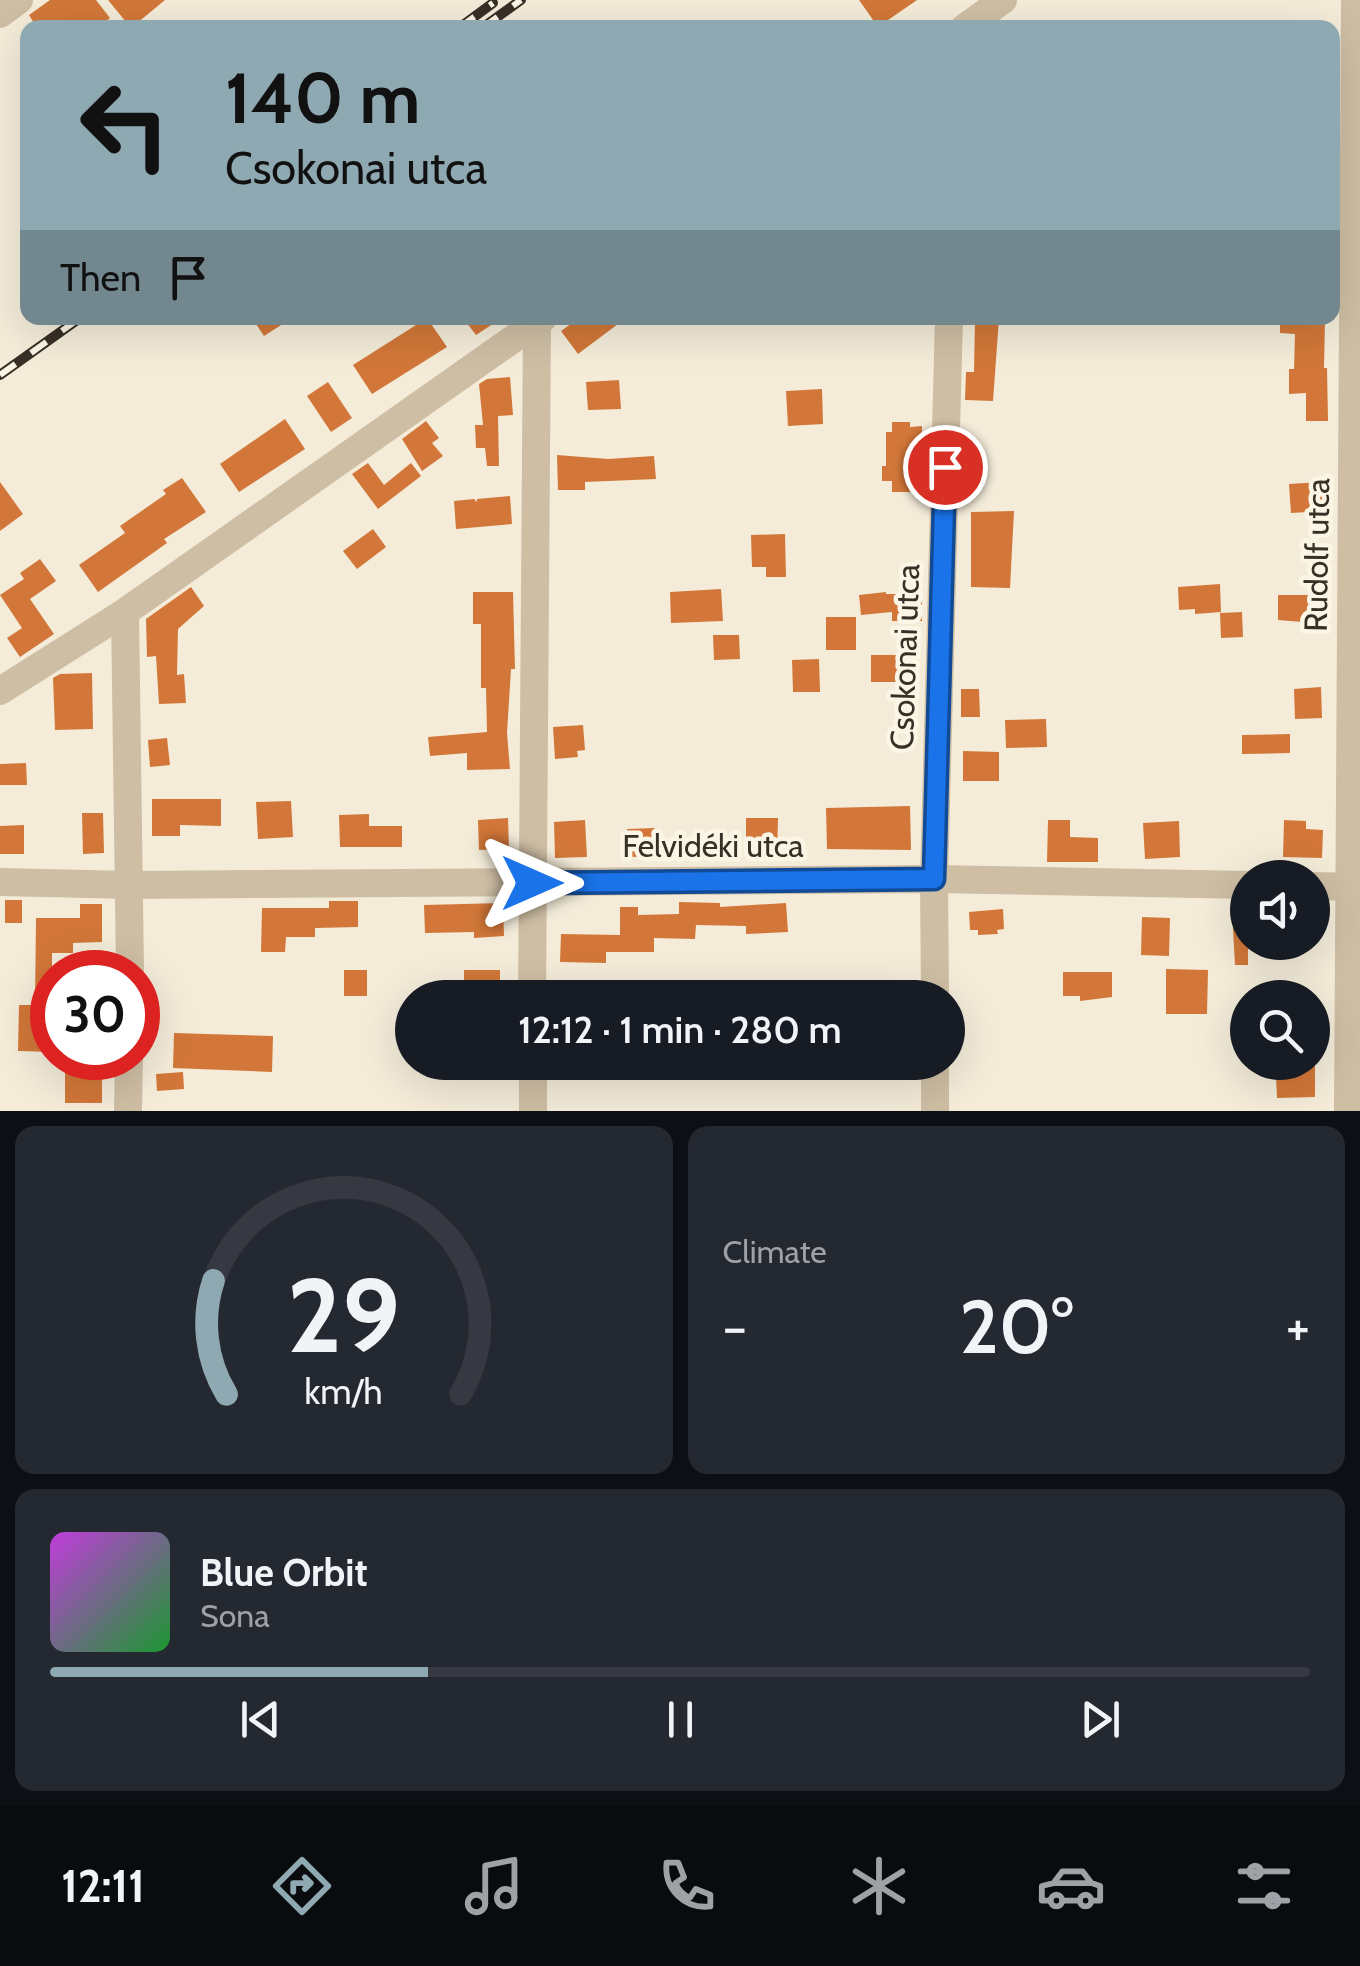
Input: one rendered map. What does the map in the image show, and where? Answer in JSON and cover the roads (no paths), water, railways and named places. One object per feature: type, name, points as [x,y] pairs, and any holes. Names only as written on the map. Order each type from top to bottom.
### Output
[{"type":"street","points":[[0,14],[18,0]]},
{"type":"street","points":[[975,20],[1003,0]]},
{"type":"street","name":"Rudolf utca","points":[[1348,1111],[1355,886],[1350,147],[1355,0]]},
{"type":"street","points":[[0,691],[126,612],[533,325]]},
{"type":"street","points":[[532,980],[540,325]]},
{"type":"street","name":"Csokonai utca","points":[[934,980],[949,325]]},
{"type":"street","points":[[126,612],[130,950]]},
{"type":"street","name":"Felvidéki utca","points":[[0,882],[131,886],[934,879],[1230,885]]},
{"type":"street","points":[[128,1111],[129,1080]]},
{"type":"street","points":[[533,1080],[533,1111]]},
{"type":"street","points":[[935,1080],[935,1111]]},
{"type":"railway","points":[[493,20],[521,0]]},
{"type":"railway","points":[[470,20],[493,3]]},
{"type":"railway","points":[[0,375],[70,325]]}]
